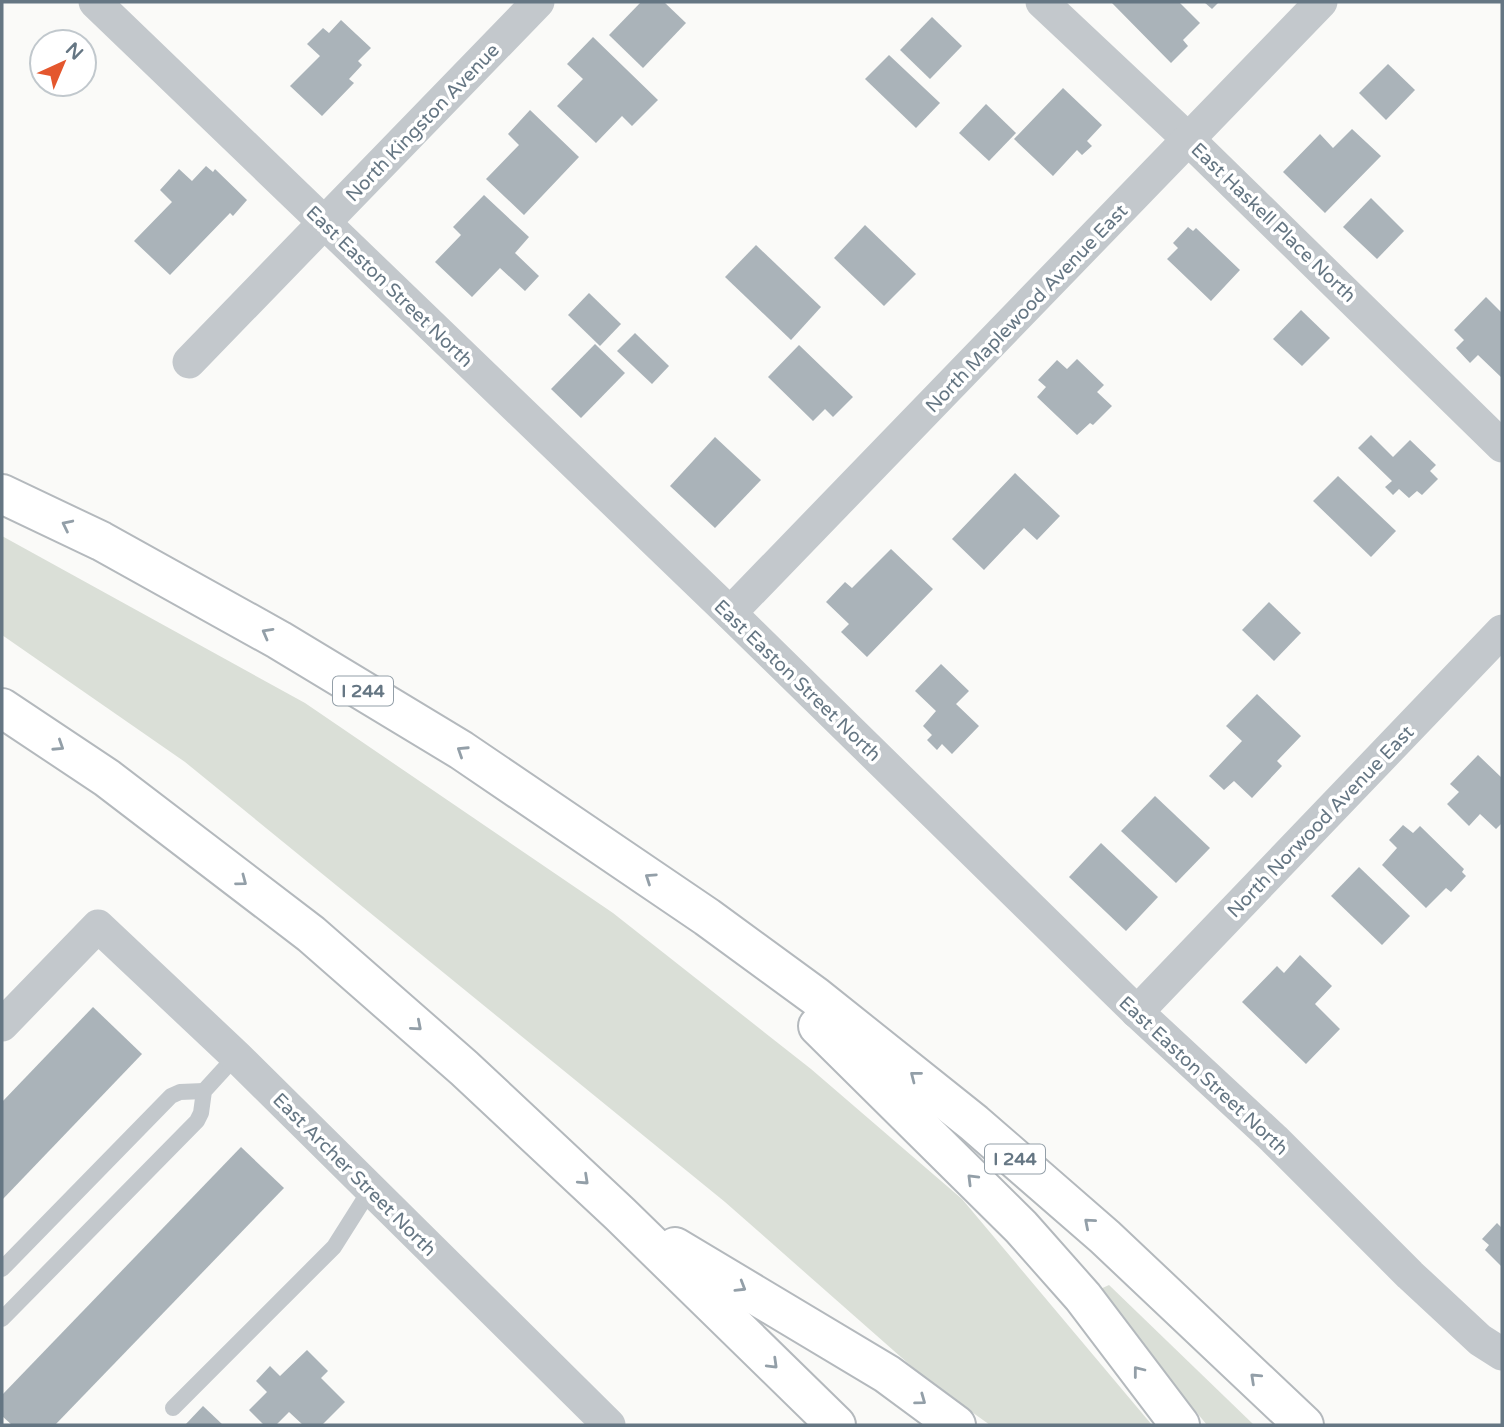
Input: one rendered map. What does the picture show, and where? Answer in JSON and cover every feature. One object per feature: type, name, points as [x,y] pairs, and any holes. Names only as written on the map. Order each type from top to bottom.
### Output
[{"type":"highway","name":"I 244","points":[[2,494],[101,541],[302,653],[461,750],[707,916],[815,996],[974,1123],[1105,1237],[1304,1425]]},
{"type":"highway","points":[[2,708],[107,778],[311,934],[464,1068],[620,1214],[836,1425]]},
{"type":"highway","points":[[707,916],[1021,1227],[1083,1297],[1180,1425]]},
{"type":"highway","points":[[620,1214],[887,1374],[956,1425]]},
{"type":"street","name":"East Easton Street North","points":[[95,2],[730,613],[1137,1012],[1274,1139],[1410,1275],[1479,1340],[1502,1354]]},
{"type":"street","name":"North Kingston Avenue","points":[[189,362],[538,2]]},
{"type":"street","name":"East Haskell Place North","points":[[1042,2],[1188,139],[1502,446]]},
{"type":"street","name":"North Maplewood Avenue East","points":[[730,613],[1321,2]]},
{"type":"street","name":"North Norwood Avenue East","points":[[1137,1012],[1502,631]]},
{"type":"street","name":"East Archer Street North","points":[[2,1025],[98,926],[236,1056],[609,1425]]},
{"type":"lane","points":[[2,1319],[197,1121],[204,1091],[236,1056]]},
{"type":"lane","points":[[2,1269],[171,1096],[180,1092],[204,1091]]},
{"type":"lane","points":[[173,1408],[334,1247],[370,1190]]},
{"type":"shaded area","points":[[2,536],[305,703],[613,913],[811,1069],[962,1199],[1152,1425],[990,1425],[927,1380],[725,1202],[185,762],[2,635]]},
{"type":"shaded area","points":[[1109,1285],[1254,1425],[1207,1425],[1096,1291]]},
{"type":"building","points":[[641,2],[664,2],[686,23],[643,68],[609,35]]},
{"type":"building","points":[[1111,2],[1179,2],[1200,23],[1183,40],[1188,46],[1171,63]]},
{"type":"building","points":[[1204,2],[1219,2],[1212,9]]},
{"type":"building","points":[[932,17],[962,46],[930,79],[900,50]]},
{"type":"building","points":[[341,20],[371,48],[358,61],[362,65],[349,79],[354,83],[322,116],[290,86],[320,56],[307,44],[323,28],[329,33]]},
{"type":"building","points":[[593,37],[658,100],[632,126],[622,116],[596,143],[557,106],[583,79],[567,64]]},
{"type":"building","points":[[889,55],[940,103],[916,128],[865,79]]},
{"type":"building","points":[[1388,64],[1415,90],[1386,120],[1359,93]]},
{"type":"building","points":[[1063,88],[1102,125],[1087,141],[1092,146],[1082,155],[1077,150],[1053,176],[1014,139]]},
{"type":"building","points":[[986,104],[1016,133],[989,161],[959,133]]},
{"type":"building","points":[[530,110],[579,157],[524,215],[486,179],[519,145],[508,134]]},
{"type":"building","points":[[1352,129],[1381,156],[1325,213],[1283,172],[1320,134],[1333,148]]},
{"type":"building","points":[[206,166],[213,172],[215,169],[247,200],[233,216],[230,213],[170,275],[134,241],[172,202],[160,190],[179,169],[192,181]]},
{"type":"building","points":[[484,195],[529,237],[515,253],[539,276],[525,291],[500,268],[472,297],[435,262],[461,235],[453,227]]},
{"type":"building","points":[[1371,198],[1404,231],[1377,259],[1343,227]]},
{"type":"building","points":[[865,225],[916,274],[884,306],[834,258]]},
{"type":"building","points":[[1188,227],[1193,231],[1196,228],[1240,270],[1211,301],[1167,259],[1178,248],[1173,243]]},
{"type":"building","points":[[756,245],[821,307],[791,340],[725,277]]},
{"type":"building","points":[[589,293],[621,324],[600,346],[568,315]]},
{"type":"building","points":[[1486,297],[1502,313],[1502,378],[1478,355],[1470,363],[1456,348],[1464,340],[1454,330]]},
{"type":"building","points":[[1301,310],[1330,338],[1302,366],[1273,339]]},
{"type":"building","points":[[635,333],[669,366],[652,384],[617,351]]},
{"type":"building","points":[[595,344],[625,373],[581,418],[551,389]]},
{"type":"building","points":[[799,345],[853,397],[833,417],[825,409],[813,421],[768,377]]},
{"type":"building","points":[[1077,359],[1104,385],[1097,392],[1112,406],[1093,425],[1090,423],[1077,435],[1037,397],[1046,387],[1038,380],[1057,360],[1067,369]]},
{"type":"building","points":[[1371,435],[1393,457],[1410,440],[1436,465],[1430,471],[1438,479],[1422,495],[1417,491],[1409,498],[1399,489],[1393,495],[1385,487],[1392,481],[1358,448]]},
{"type":"building","points":[[715,437],[761,480],[715,528],[670,486]]},
{"type":"building","points":[[1015,473],[1060,516],[1037,540],[1024,528],[984,570],[952,539]]},
{"type":"building","points":[[1338,476],[1396,531],[1371,557],[1313,501]]},
{"type":"building","points":[[891,549],[933,589],[867,657],[841,632],[849,624],[826,602],[845,582],[852,588]]},
{"type":"building","points":[[1269,602],[1301,633],[1274,661],[1242,630]]},
{"type":"building","points":[[941,664],[969,691],[956,704],[979,726],[952,754],[942,744],[937,750],[927,740],[932,735],[923,726],[936,711],[915,691]]},
{"type":"building","points":[[1257,694],[1301,736],[1277,761],[1282,766],[1252,798],[1234,781],[1224,790],[1209,776],[1242,741],[1226,726]]},
{"type":"building","points":[[1478,755],[1502,778],[1502,823],[1496,829],[1480,814],[1469,826],[1447,804],[1459,792],[1450,784]]},
{"type":"building","points":[[1155,796],[1210,848],[1176,883],[1121,831]]},
{"type":"building","points":[[1403,825],[1413,833],[1420,826],[1464,869],[1462,872],[1466,876],[1451,892],[1446,888],[1426,908],[1382,865],[1397,848],[1389,840]]},
{"type":"building","points":[[1101,843],[1158,897],[1126,931],[1069,877]]},
{"type":"building","points":[[1359,867],[1410,916],[1382,945],[1331,896]]},
{"type":"building","points":[[1300,955],[1332,986],[1315,1004],[1340,1029],[1306,1064],[1242,1002],[1277,966],[1284,973]]},
{"type":"building","points":[[93,1007],[142,1054],[2,1200],[2,1102]]},
{"type":"building","points":[[241,1147],[284,1188],[55,1425],[12,1425],[2,1416],[2,1395]]},
{"type":"building","points":[[1497,1223],[1502,1228],[1502,1267],[1485,1250],[1489,1245],[1482,1239]]},
{"type":"building","points":[[307,1350],[328,1371],[321,1378],[345,1402],[322,1425],[303,1425],[289,1412],[276,1425],[264,1425],[249,1410],[267,1392],[256,1381],[270,1366],[280,1376]]},
{"type":"building","points":[[203,1406],[223,1425],[185,1425]]}]
